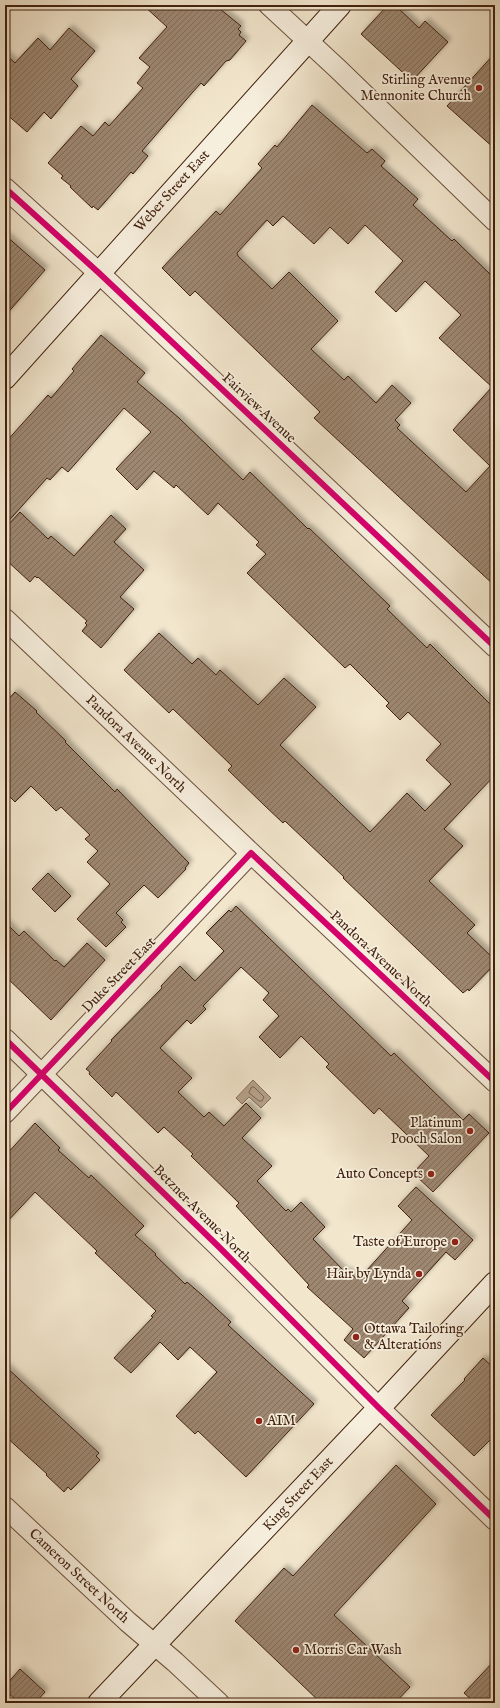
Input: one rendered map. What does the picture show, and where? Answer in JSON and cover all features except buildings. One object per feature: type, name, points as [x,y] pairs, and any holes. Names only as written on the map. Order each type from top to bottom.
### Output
[{"type":"main road","name":"Weber Street East","points":[[5,378],[340,5]]},
{"type":"main road","name":"King Street East","points":[[99,1703],[379,1408],[495,1283]]},
{"type":"street","points":[[269,5],[309,41],[495,221]]},
{"type":"street","name":"Fairview Avenue","points":[[5,188],[99,273],[495,647]]},
{"type":"street","name":"Pandora Avenue North","points":[[5,618],[251,853],[495,1082]]},
{"type":"street","name":"Duke Street East","points":[[5,1113],[251,853]]},
{"type":"street","name":"Betzner Avenue North","points":[[5,1039],[42,1073],[218,1246],[379,1408],[495,1520]]},
{"type":"street","name":"Cameron Street North","points":[[5,1507],[128,1622],[175,1662],[219,1703]]},
{"type":"water","points":[[253,1080],[271,1098],[261,1108],[249,1097],[242,1104],[236,1098]]},
{"type":"cycle path","points":[[5,188],[99,273],[495,647]]},
{"type":"cycle path","points":[[5,1113],[251,853],[495,1082]]},
{"type":"cycle path","points":[[5,1039],[218,1246],[379,1408],[495,1520]]},
{"type":"place","name":"Stirling Avenue Mennonite Church","points":[[479,88]]},
{"type":"place","name":"Platinum Pooch Salon","points":[[470,1131]]},
{"type":"place","name":"Auto Concepts","points":[[431,1174]]},
{"type":"place","name":"Taste of Europe","points":[[455,1242]]},
{"type":"place","name":"Hair by Lynda","points":[[419,1274]]},
{"type":"place","name":"Ottawa Tailoring & Alterations","points":[[356,1337]]},
{"type":"place","name":"AIM","points":[[259,1421]]},
{"type":"place","name":"Morris Car Wash","points":[[296,1650]]}]
